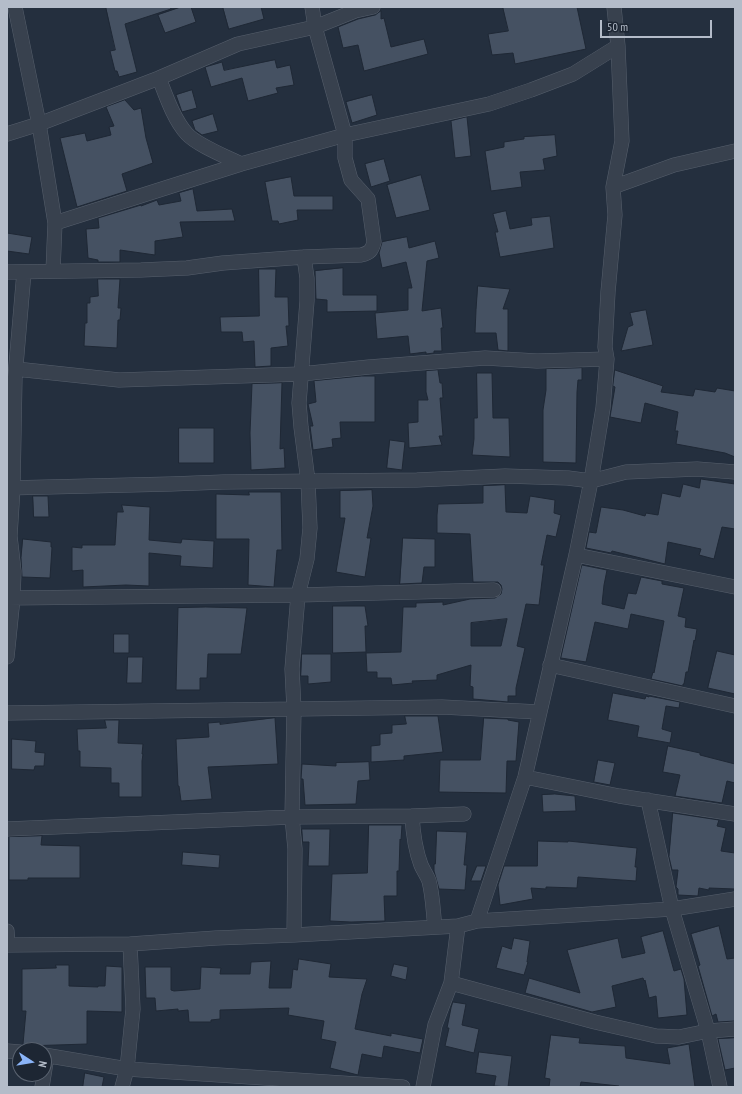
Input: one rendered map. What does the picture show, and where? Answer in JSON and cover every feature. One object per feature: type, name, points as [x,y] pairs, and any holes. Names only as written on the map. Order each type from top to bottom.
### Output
[{"type":"street","points":[[7,272],[186,268],[223,263],[304,256],[361,255],[368,253],[372,249],[374,242],[368,199],[351,180],[345,158],[345,135],[315,27],[312,7]]},
{"type":"street","points":[[7,134],[39,124],[159,78],[238,44],[315,27],[355,11],[373,7]]},
{"type":"street","points":[[477,921],[525,777],[576,555],[591,481],[603,408],[607,359],[605,347],[608,292],[615,215],[613,187],[622,141],[618,46],[614,7]]},
{"type":"street","points":[[16,9],[39,124],[55,223],[53,271]]},
{"type":"street","points":[[55,223],[241,164],[345,135],[489,104],[573,74],[618,46]]},
{"type":"street","points":[[159,78],[176,117],[187,134],[204,146],[241,164]]},
{"type":"street","points":[[613,187],[674,166],[735,151]]},
{"type":"street","points":[[294,935],[295,849],[292,817],[294,708],[292,669],[298,595],[307,559],[310,528],[308,481],[299,403],[307,301],[307,278],[304,256]]},
{"type":"street","points":[[7,657],[10,598],[14,571],[10,536],[13,374],[24,272]]},
{"type":"street","points":[[13,374],[119,380],[301,374],[485,358],[537,361],[607,359]]},
{"type":"street","points":[[10,488],[223,482],[417,480],[505,476],[568,478],[591,481],[626,472],[697,469],[735,472]]},
{"type":"street","points":[[576,555],[735,587]]},
{"type":"street","points":[[10,598],[298,595],[494,590]]},
{"type":"street","points":[[550,665],[735,706]]},
{"type":"street","points":[[7,713],[442,707],[539,712]]},
{"type":"street","points":[[525,777],[619,796],[735,814]]},
{"type":"street","points":[[648,800],[672,910],[708,1031],[720,1087]]},
{"type":"street","points":[[7,829],[292,817],[464,814]]},
{"type":"street","points":[[412,816],[413,835],[417,853],[428,879],[432,896],[435,927]]},
{"type":"street","points":[[7,931],[8,945],[130,944],[216,938],[458,926],[477,921],[672,910],[735,899]]},
{"type":"street","points":[[423,1087],[435,1025],[451,983],[458,926]]},
{"type":"street","points":[[122,1087],[127,1069],[133,1009],[130,944]]},
{"type":"street","points":[[451,983],[595,1022],[656,1036],[679,1037],[708,1031],[735,1029]]},
{"type":"street","points":[[52,1056],[127,1069],[403,1087]]},
{"type":"building","points":[[106,7],[170,7],[171,9],[125,24],[137,72],[119,77],[117,71],[115,71],[110,51],[115,50]]},
{"type":"building","points":[[181,7],[191,7],[196,22],[165,33],[158,15]]},
{"type":"building","points":[[223,7],[261,7],[264,19],[229,29]]},
{"type":"building","points":[[503,7],[577,7],[586,49],[515,64],[513,53],[492,55],[488,34],[508,31]]},
{"type":"building","points":[[381,11],[381,19],[384,18],[391,47],[424,39],[428,54],[364,71],[358,45],[343,48],[338,27],[358,19],[375,15]]},
{"type":"building","points":[[275,60],[277,68],[290,65],[294,85],[276,88],[278,93],[248,101],[242,78],[211,87],[205,67],[222,62],[224,70]]},
{"type":"building","points":[[192,90],[197,108],[182,112],[176,95]]},
{"type":"building","points":[[372,95],[377,115],[352,123],[346,102]]},
{"type":"building","points":[[125,100],[134,110],[141,108],[146,138],[153,163],[122,174],[127,191],[77,207],[60,138],[85,133],[87,141],[111,135],[109,127],[114,126],[106,107]]},
{"type":"building","points":[[213,114],[218,131],[202,135],[195,130],[192,121]]},
{"type":"building","points":[[467,117],[471,156],[455,158],[451,121]]},
{"type":"building","points":[[555,135],[557,156],[543,159],[545,170],[520,172],[522,187],[491,191],[485,151],[504,147],[504,142],[524,139],[524,137]]},
{"type":"building","points":[[384,159],[390,181],[371,187],[365,164]]},
{"type":"building","points":[[421,175],[430,210],[396,218],[387,185]]},
{"type":"building","points":[[291,177],[294,196],[333,196],[333,210],[297,210],[298,220],[279,224],[278,221],[272,221],[265,182]]},
{"type":"building","points":[[193,189],[197,211],[232,209],[235,221],[180,222],[183,237],[155,241],[155,255],[120,250],[120,262],[98,262],[98,260],[88,258],[86,229],[99,228],[98,218],[157,200],[159,205],[181,201],[179,193]]},
{"type":"building","points":[[506,211],[510,229],[532,225],[531,218],[550,216],[554,248],[500,257],[495,232],[498,232],[493,214]]},
{"type":"building","points":[[7,233],[32,237],[29,254],[7,251]]},
{"type":"building","points":[[407,237],[409,248],[435,241],[439,258],[427,261],[422,311],[441,308],[443,328],[441,328],[442,351],[434,351],[434,353],[426,354],[426,352],[410,354],[408,336],[377,339],[375,313],[408,310],[408,288],[412,288],[406,262],[382,268],[379,253],[382,242]]},
{"type":"building","points":[[343,268],[343,295],[377,295],[377,311],[327,312],[327,300],[316,299],[315,271]]},
{"type":"building","points":[[259,269],[276,269],[275,297],[288,297],[289,326],[286,326],[288,346],[271,348],[271,366],[255,367],[254,341],[243,342],[242,332],[221,332],[220,317],[259,316]]},
{"type":"building","points":[[98,279],[120,279],[118,308],[121,308],[120,320],[118,320],[117,348],[84,346],[85,323],[87,323],[87,303],[90,303],[90,297],[98,296]]},
{"type":"building","points":[[478,286],[510,289],[503,309],[508,309],[508,351],[498,350],[496,333],[475,333]]},
{"type":"building","points":[[646,310],[653,345],[621,351],[628,327],[633,325],[630,313]]},
{"type":"building","points":[[582,368],[582,380],[578,380],[577,392],[576,463],[543,462],[543,410],[546,390],[546,369]]},
{"type":"building","points":[[438,370],[440,383],[442,383],[443,398],[440,398],[443,436],[439,436],[442,445],[409,448],[408,423],[418,422],[418,400],[428,400],[426,392],[426,371]]},
{"type":"building","points":[[615,370],[663,386],[661,392],[693,396],[695,389],[715,392],[717,388],[735,391],[735,457],[725,453],[676,444],[678,431],[675,431],[678,412],[645,403],[641,423],[610,417],[615,387],[613,386]]},
{"type":"building","points":[[477,373],[492,373],[493,418],[509,418],[510,457],[472,455],[474,418],[477,418]]},
{"type":"building","points":[[375,376],[375,422],[340,422],[341,438],[332,439],[333,447],[313,450],[310,426],[313,426],[308,404],[316,402],[314,381]]},
{"type":"building","points":[[282,383],[280,449],[284,448],[285,468],[251,470],[250,433],[252,384]]},
{"type":"building","points":[[179,428],[214,428],[214,463],[179,463]]},
{"type":"building","points":[[390,440],[405,442],[402,470],[387,468]]},
{"type":"building","points":[[701,479],[735,484],[735,529],[722,527],[714,559],[699,555],[701,549],[668,542],[665,564],[612,551],[611,553],[586,548],[589,532],[596,533],[601,507],[623,510],[645,516],[646,513],[658,515],[662,493],[680,497],[683,484],[699,488]]},
{"type":"building","points":[[505,485],[506,512],[527,513],[530,496],[555,500],[554,513],[561,515],[556,537],[547,535],[541,565],[544,565],[539,605],[526,604],[517,646],[525,648],[516,688],[516,696],[508,696],[508,702],[473,699],[473,687],[470,686],[471,665],[437,675],[437,680],[412,681],[413,683],[392,685],[391,678],[377,678],[377,672],[367,672],[366,653],[401,652],[403,607],[416,607],[416,603],[443,602],[443,605],[470,599],[495,598],[501,594],[501,585],[498,582],[473,582],[470,534],[437,533],[438,504],[483,503],[483,486]],"holes":[[[507,619],[501,646],[471,646],[471,623]]]},
{"type":"building","points":[[372,490],[373,506],[367,538],[371,538],[365,577],[336,572],[345,518],[340,518],[340,491]]},
{"type":"building","points":[[249,492],[281,492],[282,550],[277,550],[274,587],[248,585],[249,539],[216,539],[216,494],[249,495]]},
{"type":"building","points":[[33,496],[48,496],[49,517],[34,517]]},
{"type":"building","points":[[122,505],[150,507],[149,540],[181,543],[182,539],[214,541],[213,568],[180,566],[181,556],[149,553],[149,586],[126,585],[83,587],[83,570],[72,571],[72,547],[82,548],[82,545],[115,545],[117,512],[123,512]]},
{"type":"building","points":[[403,538],[435,539],[435,567],[424,567],[422,583],[400,584]]},
{"type":"building","points":[[23,539],[51,542],[50,578],[22,577],[21,558]]},
{"type":"building","points":[[582,565],[607,570],[602,604],[624,609],[628,593],[636,594],[641,577],[662,581],[662,584],[684,588],[678,616],[686,618],[685,627],[697,629],[688,672],[686,672],[683,686],[651,679],[653,672],[654,673],[664,621],[631,614],[628,629],[595,622],[586,662],[561,658]]},
{"type":"building","points":[[333,606],[365,606],[368,626],[365,626],[366,652],[333,653]]},
{"type":"building","points":[[178,608],[247,608],[241,654],[208,654],[207,678],[200,678],[200,690],[176,690]]},
{"type":"building","points":[[114,634],[129,634],[129,653],[114,653]]},
{"type":"building","points":[[717,651],[735,655],[735,694],[708,688]]},
{"type":"building","points":[[302,654],[331,654],[331,682],[308,684],[308,676],[301,676]]},
{"type":"building","points":[[128,657],[143,657],[142,683],[127,683]]},
{"type":"building","points":[[613,693],[645,699],[646,696],[649,696],[680,702],[679,708],[666,706],[662,729],[672,732],[670,743],[637,737],[639,726],[608,720]]},
{"type":"building","points":[[405,716],[438,716],[443,752],[404,756],[404,760],[371,762],[371,746],[380,745],[380,734],[392,733],[392,725],[406,724]]},
{"type":"building","points":[[275,718],[278,764],[208,767],[212,799],[181,801],[178,786],[176,739],[209,737],[208,723],[220,722],[220,724]]},
{"type":"building","points":[[484,718],[508,719],[519,722],[516,761],[507,761],[506,793],[439,792],[440,760],[480,760]]},
{"type":"building","points":[[105,720],[119,720],[118,743],[143,744],[142,797],[119,797],[119,783],[111,783],[111,768],[80,767],[80,751],[78,751],[77,729],[106,728]]},
{"type":"building","points":[[12,739],[36,741],[35,752],[45,753],[44,766],[35,766],[34,770],[12,769]]},
{"type":"building","points":[[668,746],[700,753],[700,755],[735,764],[735,783],[727,781],[722,803],[675,796],[680,775],[663,772]]},
{"type":"building","points":[[598,760],[615,763],[610,785],[594,782]]},
{"type":"building","points":[[369,762],[370,780],[358,781],[356,804],[305,805],[303,779],[301,779],[302,764],[336,766],[336,763]]},
{"type":"building","points":[[555,794],[575,796],[576,811],[543,812],[542,795]]},
{"type":"building","points":[[673,813],[719,820],[717,826],[726,828],[721,851],[735,853],[735,889],[709,888],[709,890],[699,888],[698,896],[678,895],[678,889],[676,887],[678,870],[672,870],[669,857]]},
{"type":"building","points":[[369,825],[402,825],[399,871],[397,871],[397,896],[384,896],[385,921],[330,921],[332,874],[367,873]]},
{"type":"building","points":[[302,829],[330,829],[329,866],[308,866],[309,842],[303,842]]},
{"type":"building","points":[[437,831],[467,832],[464,865],[467,865],[465,890],[439,889],[434,871]]},
{"type":"building","points":[[42,836],[41,845],[80,846],[80,878],[28,878],[28,880],[9,880],[9,837]]},
{"type":"building","points":[[538,841],[568,841],[637,848],[635,867],[637,867],[636,881],[578,877],[577,888],[531,888],[533,899],[500,905],[498,885],[504,866],[537,866]]},
{"type":"building","points":[[183,852],[220,855],[219,868],[182,865]]},
{"type":"building","points":[[477,866],[486,866],[481,881],[471,881]]},
{"type":"building","points":[[719,926],[727,959],[735,958],[735,1021],[718,1022],[716,1014],[712,1016],[691,934]]},
{"type":"building","points":[[663,931],[674,971],[681,969],[684,979],[687,1015],[658,1018],[656,996],[649,998],[645,980],[644,981],[643,978],[612,986],[616,1007],[592,1012],[525,993],[529,978],[580,993],[567,950],[618,938],[622,958],[645,953],[641,937]]},
{"type":"building","points":[[514,938],[530,941],[528,962],[524,975],[496,968],[502,946],[511,949]]},
{"type":"building","points":[[299,959],[331,964],[329,977],[367,979],[362,994],[355,1029],[391,1036],[391,1033],[423,1039],[420,1053],[384,1046],[382,1058],[362,1054],[358,1075],[330,1068],[336,1042],[321,1039],[324,1021],[288,1015],[289,1008],[220,1010],[220,1019],[211,1020],[211,1022],[189,1022],[188,1010],[178,1011],[178,1009],[156,1011],[155,998],[146,998],[145,967],[171,967],[171,990],[174,991],[200,989],[201,967],[221,968],[220,974],[250,974],[251,962],[271,961],[269,988],[291,988],[293,969],[297,970]]},
{"type":"building","points":[[394,964],[408,967],[406,980],[391,976]]},
{"type":"building","points":[[56,965],[69,965],[69,986],[98,987],[105,986],[106,966],[122,967],[122,1012],[87,1011],[87,1044],[52,1045],[52,1042],[23,1042],[26,1011],[22,1011],[22,969],[56,968]]},
{"type":"building","points":[[453,1002],[466,1004],[462,1025],[479,1029],[474,1053],[445,1046],[449,1028],[447,1028]]},
{"type":"building","points":[[551,1035],[580,1038],[579,1043],[625,1046],[626,1058],[670,1064],[667,1048],[689,1044],[695,1087],[619,1087],[581,1082],[580,1087],[549,1087],[550,1079],[545,1078]]},
{"type":"building","points":[[735,1038],[735,1068],[725,1070],[718,1039]]},
{"type":"building","points":[[479,1052],[512,1056],[508,1087],[494,1086],[496,1076],[476,1073]]},
{"type":"building","points":[[85,1073],[104,1077],[102,1087],[83,1087]]}]
